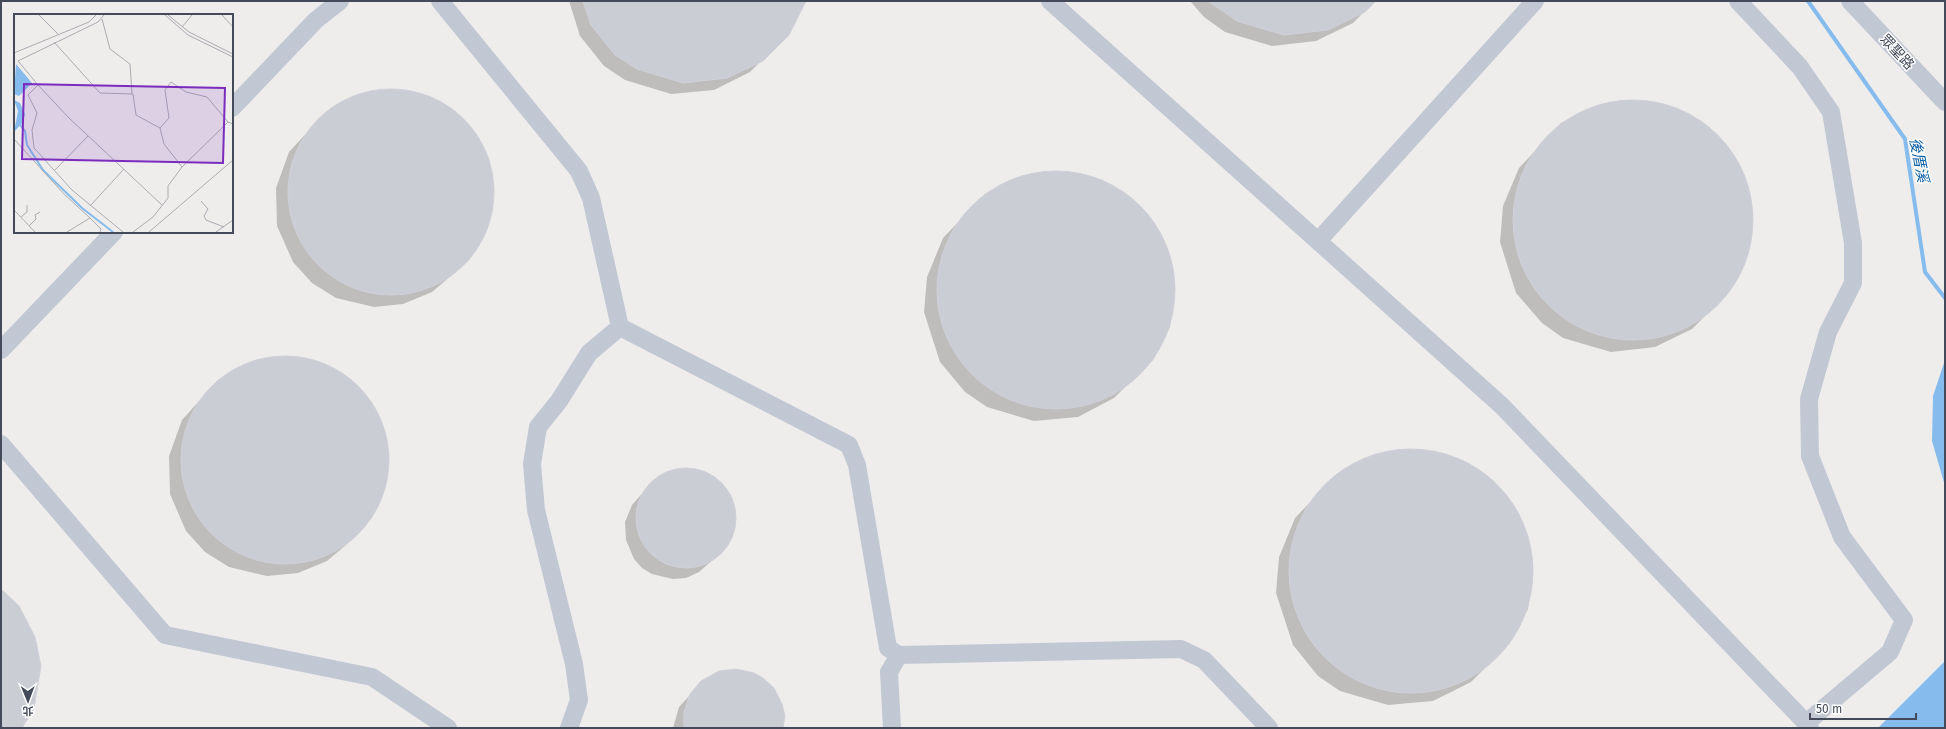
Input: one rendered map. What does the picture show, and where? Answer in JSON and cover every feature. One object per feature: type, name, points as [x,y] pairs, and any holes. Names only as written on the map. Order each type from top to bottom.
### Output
[{"type":"street","points":[[233,107],[316,20],[340,1]]},
{"type":"street","points":[[440,1],[579,171],[591,198],[620,327]]},
{"type":"street","points":[[1050,1],[1502,406],[1808,726],[1890,652],[1904,620],[1842,537],[1810,456],[1809,399],[1828,332],[1853,283],[1853,243],[1831,112],[1800,67],[1738,1]]},
{"type":"street","points":[[1318,241],[1535,1]]},
{"type":"street","name":"眾聖路","points":[[1850,1],[1945,102]]},
{"type":"street","points":[[1,350],[113,233]]},
{"type":"street","points":[[620,327],[849,445],[857,465],[888,648],[899,655],[1181,649],[1204,660],[1269,728]]},
{"type":"street","points":[[569,728],[579,700],[574,664],[536,510],[532,464],[538,427],[559,401],[589,353],[620,327]]},
{"type":"street","points":[[1,444],[165,635],[372,677],[448,728]]},
{"type":"street","points":[[892,728],[889,672],[899,655]]},
{"type":"water","points":[[1945,360],[1945,486],[1932,441],[1933,396]]},
{"type":"water","points":[[1945,661],[1945,728],[1878,728]]},
{"type":"building","points":[[583,1],[806,1],[789,35],[763,61],[727,78],[683,83],[637,69],[615,55],[591,25]]},
{"type":"building","points":[[1208,1],[1376,1],[1365,12],[1328,30],[1284,35],[1237,21]]},
{"type":"building","points":[[381,89],[401,89],[431,96],[457,112],[471,126],[487,152],[494,182],[494,202],[487,232],[471,258],[457,272],[431,288],[401,295],[381,295],[351,288],[325,272],[311,258],[295,232],[288,202],[288,182],[295,152],[311,126],[325,112],[351,96]]},
{"type":"building","points":[[1633,100],[1656,102],[1679,109],[1700,120],[1718,135],[1733,153],[1744,174],[1751,197],[1753,220],[1751,243],[1744,266],[1733,287],[1718,305],[1700,320],[1679,331],[1656,338],[1633,340],[1610,338],[1587,331],[1566,320],[1548,305],[1533,287],[1522,266],[1515,243],[1513,220],[1515,197],[1522,174],[1533,153],[1548,135],[1566,120],[1587,109],[1610,102]]},
{"type":"building","points":[[1044,171],[1068,171],[1091,176],[1112,185],[1132,198],[1148,214],[1161,234],[1170,255],[1175,278],[1173,313],[1166,336],[1148,366],[1132,382],[1112,395],[1091,404],[1068,409],[1044,409],[1021,404],[1000,395],[980,382],[964,366],[951,346],[942,325],[937,302],[937,278],[942,255],[951,234],[964,214],[980,198],[1000,185],[1021,176]]},
{"type":"building","points":[[275,356],[295,356],[315,360],[334,368],[343,373],[359,386],[372,402],[381,420],[385,430],[389,450],[389,470],[385,490],[381,500],[372,518],[359,534],[343,547],[315,560],[295,564],[275,564],[255,560],[236,552],[219,541],[204,526],[193,509],[185,490],[181,470],[181,450],[185,430],[193,411],[204,394],[219,379],[236,368],[255,360]]},
{"type":"building","points":[[1399,449],[1423,449],[1446,454],[1469,463],[1479,469],[1497,485],[1513,503],[1524,524],[1531,547],[1533,571],[1531,595],[1524,618],[1513,639],[1497,657],[1479,673],[1458,684],[1423,693],[1399,693],[1364,684],[1343,673],[1325,657],[1309,639],[1298,618],[1291,595],[1289,583],[1289,559],[1298,524],[1309,503],[1325,485],[1343,469],[1364,458],[1387,451]]},
{"type":"building","points":[[686,468],[705,472],[721,483],[732,499],[736,518],[732,537],[721,553],[705,564],[686,568],[667,564],[651,553],[640,537],[636,518],[640,499],[651,483],[667,472]]},
{"type":"building","points":[[1,589],[19,606],[35,637],[41,666],[34,708],[22,728],[1,728]]},
{"type":"building","points":[[736,669],[754,673],[763,678],[774,688],[782,704],[785,716],[783,728],[684,728],[684,712],[690,694],[701,681],[719,671]]},
{"type":"waterway","name":"後厝溪","points":[[1808,1],[1905,139],[1925,272],[1945,298]]}]
